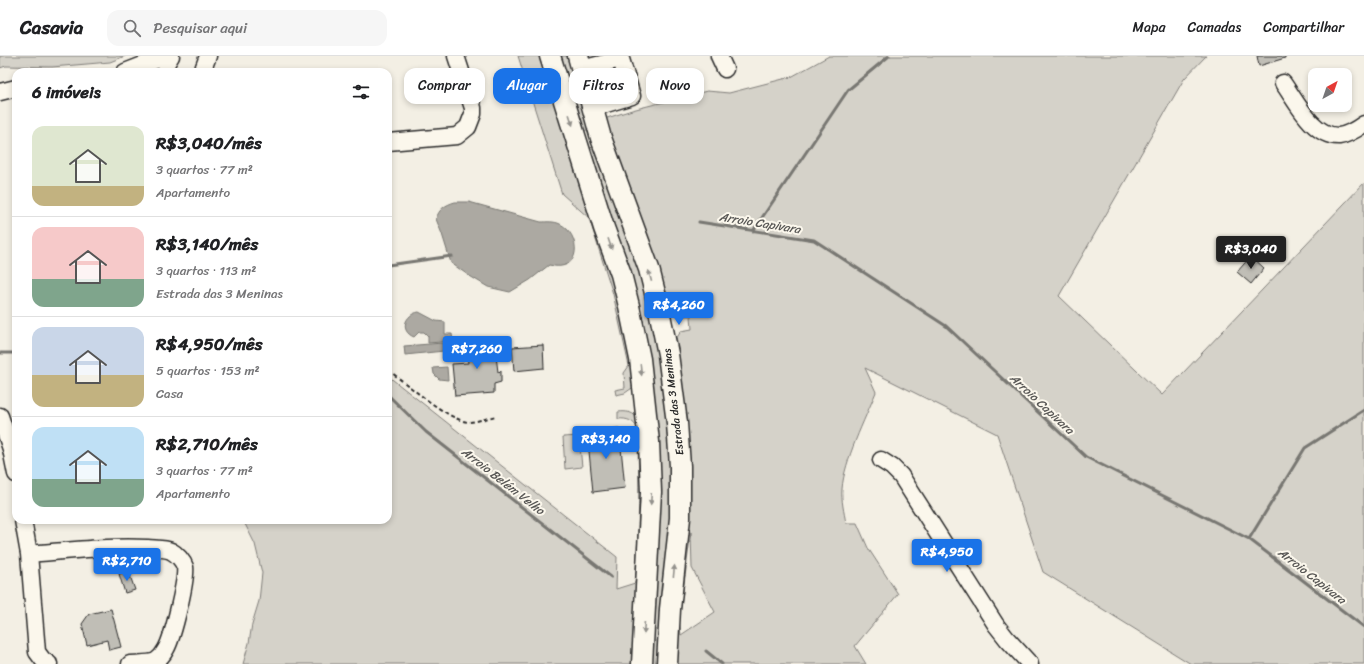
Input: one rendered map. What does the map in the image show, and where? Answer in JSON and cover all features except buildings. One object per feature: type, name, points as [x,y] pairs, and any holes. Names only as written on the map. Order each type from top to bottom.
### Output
[{"type":"main road","points":[[550,56],[626,293],[640,359],[649,442],[651,492],[642,664]]},
{"type":"main road","name":"Estrada das 3 Meninas","points":[[592,104],[602,138],[649,269],[668,354],[677,423],[680,466],[680,518],[670,609],[667,664]]},
{"type":"main road","points":[[579,146],[602,138]]},
{"type":"street","points":[[135,68],[166,56]]},
{"type":"street","points":[[166,68],[166,64],[171,56]]},
{"type":"street","points":[[204,68],[208,56]]},
{"type":"street","points":[[392,142],[457,136],[468,127],[473,114],[473,108],[456,56]]},
{"type":"street","points":[[1283,83],[1312,125],[1326,134],[1339,136],[1364,124]]},
{"type":"street","points":[[0,92],[12,89]]},
{"type":"street","points":[[593,108],[606,104]]},
{"type":"street","points":[[0,416],[12,457]]},
{"type":"street","points":[[881,460],[892,467],[901,476],[996,625],[1030,664]]},
{"type":"street","points":[[24,524],[29,554],[37,652],[48,664]]},
{"type":"street","points":[[29,554],[101,548],[133,548],[162,549],[171,551],[178,557],[184,565],[185,575],[177,613],[166,650],[161,657],[152,663],[130,664]]},
{"type":"path","points":[[392,373],[454,418],[469,422],[496,416]]},
{"type":"shaded area","points":[[0,56],[125,56],[110,62],[52,67],[6,66],[0,68]]},
{"type":"shaded area","points":[[518,56],[544,56],[548,68],[522,68]]},
{"type":"shaded area","points":[[556,56],[569,56],[572,68],[569,68],[569,91],[561,68]]},
{"type":"shaded area","points":[[829,56],[1206,56],[1184,79],[1059,296],[1162,395],[1364,183],[1364,664],[1191,664],[1043,572],[997,434],[865,368],[876,392],[847,466],[842,489],[843,506],[846,523],[857,523],[868,548],[898,594],[855,646],[866,664],[673,664],[675,341],[681,331],[692,329],[691,316],[676,315],[667,307],[604,119],[656,104],[704,104],[704,92],[707,91],[729,93],[791,77]],"holes":[[[691,532],[692,568],[715,612],[681,635],[679,621]]]},
{"type":"shaded area","points":[[533,104],[560,104],[619,288],[635,386],[625,393],[616,395],[615,390],[625,388],[624,373],[629,366],[613,294],[589,218],[562,194]]},
{"type":"shaded area","points":[[574,104],[582,104],[589,128],[584,132]]},
{"type":"shaded area","points":[[597,146],[642,274],[653,320],[670,430],[671,519],[662,664],[647,664],[656,440],[586,149]]},
{"type":"shaded area","points":[[455,202],[469,202],[541,222],[558,223],[567,229],[572,236],[575,244],[573,259],[568,264],[560,266],[549,265],[530,280],[510,292],[488,287],[451,263],[436,219],[443,208]]},
{"type":"shaded area","points":[[419,312],[436,321],[445,322],[445,334],[452,334],[453,341],[428,343],[428,336],[424,332],[419,332],[414,337],[409,334],[405,327],[407,319],[414,313]]},
{"type":"shaded area","points":[[443,343],[444,351],[405,355],[404,346]]},
{"type":"shaded area","points":[[447,367],[448,380],[439,379],[434,374],[433,368]]},
{"type":"shaded area","points":[[392,379],[617,557],[616,589],[635,583],[639,506],[637,428],[630,420],[618,419],[618,412],[629,412],[636,416],[644,433],[636,664],[243,664],[259,601],[262,573],[255,544],[245,524],[392,524]]},
{"type":"shaded area","points":[[579,436],[582,467],[565,469],[563,437]]},
{"type":"waterway","points":[[753,231],[848,90],[889,56]]},
{"type":"waterway","name":"Arroio Capivara","points":[[699,222],[814,240],[946,326],[1086,457],[1249,539],[1364,627]]},
{"type":"waterway","name":"Arroio Capivara","points":[[392,264],[452,256]]},
{"type":"waterway","name":"Arroio Capivara","points":[[0,353],[12,353]]},
{"type":"waterway","name":"Arroio Belém Velho","points":[[392,399],[426,432],[611,577]]},
{"type":"waterway","points":[[1249,539],[1305,448],[1364,410]]},
{"type":"waterway","name":"Arroio Belém Velho","points":[[706,651],[722,664]]}]
